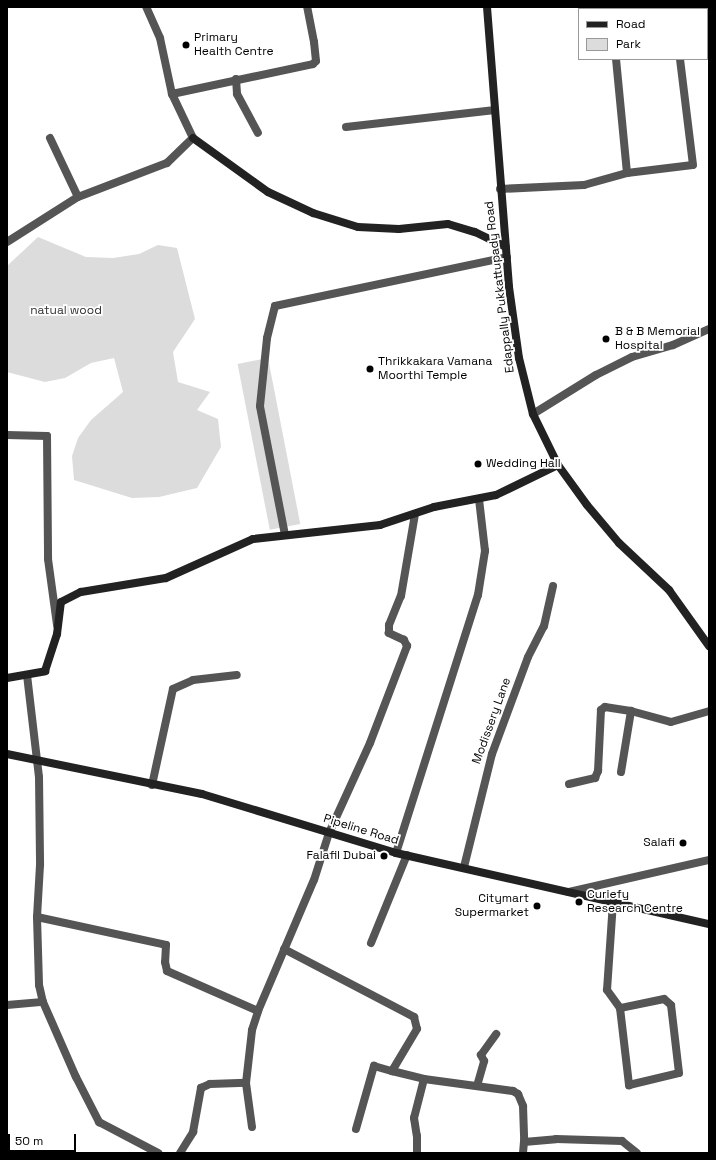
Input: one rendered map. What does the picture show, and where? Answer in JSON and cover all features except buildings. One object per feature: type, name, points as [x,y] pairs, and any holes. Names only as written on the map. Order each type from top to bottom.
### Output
[{"type":"street","points":[[146,7],[160,38],[172,94],[193,138],[268,192],[313,213],[358,226],[399,229],[448,224],[475,232],[506,247]]},
{"type":"street","points":[[172,94],[313,64],[315,54],[308,7]]},
{"type":"street","name":"Edappally Pukkattupady Road","points":[[487,7],[500,189],[507,257],[519,358],[533,414],[558,465],[602,525],[669,590],[709,646]]},
{"type":"street","points":[[616,60],[627,173]]},
{"type":"street","points":[[500,189],[584,185],[627,173],[693,165],[680,60]]},
{"type":"street","points":[[236,80],[237,94],[258,133]]},
{"type":"street","points":[[346,127],[495,110]]},
{"type":"street","points":[[50,138],[78,197]]},
{"type":"street","points":[[7,242],[78,197],[167,163],[193,138]]},
{"type":"street","points":[[285,535],[260,406],[267,338],[275,306],[507,257]]},
{"type":"street","points":[[533,414],[596,375],[632,357],[708,332]]},
{"type":"street","points":[[7,435],[47,436],[48,559],[58,630]]},
{"type":"street","points":[[7,678],[45,671],[58,630],[60,602],[81,592],[166,578],[252,539],[380,525],[415,514],[496,496],[558,465]]},
{"type":"street","points":[[396,853],[478,595],[485,551],[479,499]]},
{"type":"street","points":[[252,1127],[246,1083],[252,1030],[258,1011],[314,880],[329,833],[370,742],[407,646],[404,640],[389,634],[389,625],[401,596],[415,514]]},
{"type":"street","name":"Modissery Lane","points":[[464,867],[492,754],[528,657],[544,626],[553,586]]},
{"type":"street","points":[[27,675],[37,760],[40,829],[37,917],[39,985],[43,1002],[76,1077],[99,1122],[158,1153]]},
{"type":"street","points":[[152,785],[173,689],[193,680],[237,675]]},
{"type":"street","points":[[570,784],[595,778],[598,771],[601,710],[604,707],[631,711],[671,722],[709,711]]},
{"type":"street","points":[[621,772],[631,711]]},
{"type":"street","name":"Pipeline Road","points":[[7,754],[152,785],[202,794],[396,853],[464,867],[709,924]]},
{"type":"street","points":[[371,943],[407,855]]},
{"type":"street","points":[[569,892],[709,860]]},
{"type":"street","points":[[613,902],[607,990],[620,1008],[629,1084],[679,1072],[671,1005],[664,999],[620,1008]]},
{"type":"street","points":[[37,917],[166,944],[165,962],[167,971],[258,1011]]},
{"type":"street","points":[[284,948],[414,1017],[417,1029],[392,1071]]},
{"type":"street","points":[[7,1005],[43,1002]]},
{"type":"street","points":[[477,1086],[484,1061],[481,1055],[496,1034]]},
{"type":"street","points":[[356,1129],[374,1066],[424,1079],[513,1091],[518,1094],[522,1106],[524,1141],[523,1153]]},
{"type":"street","points":[[417,1153],[417,1136],[414,1118],[424,1079]]},
{"type":"street","points":[[180,1153],[193,1132],[201,1088],[210,1084],[246,1083]]},
{"type":"street","points":[[524,1141],[622,1141],[637,1153]]},
{"type":"green space","name":"natual wood","points":[[38,237],[86,257],[113,258],[139,254],[158,245],[177,248],[195,319],[173,352],[178,382],[210,392],[197,410],[218,419],[221,447],[197,488],[159,497],[132,498],[74,480],[72,456],[78,438],[91,420],[123,392],[114,358],[91,363],[65,378],[45,382],[7,372],[7,266]]},
{"type":"green space","points":[[268,358],[300,524],[270,530],[238,364]]},
{"type":"place","name":"Primary Health Centre","points":[[186,45]]},
{"type":"place","name":"B & B Memorial Hospital","points":[[606,339]]},
{"type":"place","name":"Thrikkakara Vamana Moorthi Temple","points":[[370,369]]},
{"type":"place","name":"Wedding Hall","points":[[478,464]]},
{"type":"place","name":"Salafi","points":[[683,843]]},
{"type":"place","name":"Falafil Dubai","points":[[384,856]]},
{"type":"place","name":"Curiefy Research Centre","points":[[579,902]]},
{"type":"place","name":"Citymart Supermarket","points":[[537,906]]}]
